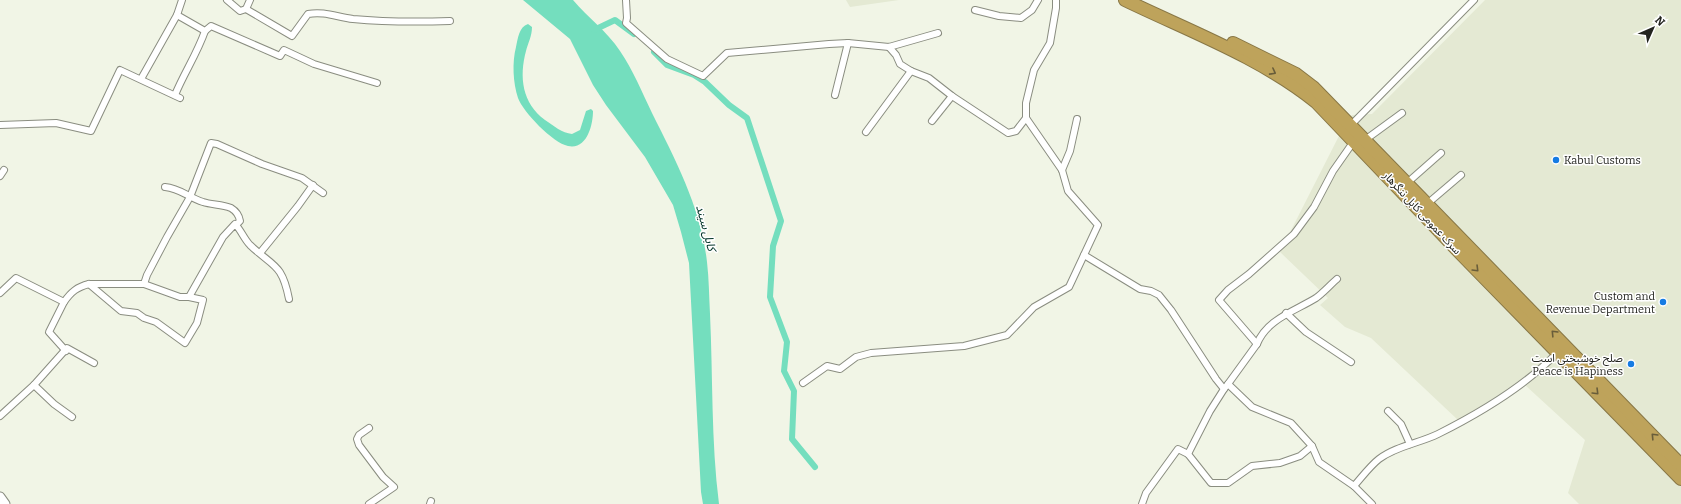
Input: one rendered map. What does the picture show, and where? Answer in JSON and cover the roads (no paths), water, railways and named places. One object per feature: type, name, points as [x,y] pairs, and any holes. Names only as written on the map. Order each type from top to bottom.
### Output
[{"type":"highway","name":"سرک عمومی کابل ننگرهار","points":[[1125,0],[1225,47],[1291,82],[1348,128]]},
{"type":"highway","name":"سرک عمومی کابل ننگرهار","points":[[1140,0],[1249,50],[1296,74],[1314,87],[1348,128],[1557,353],[1681,479]]},
{"type":"highway","name":"سرک عمومی کابل ننگرهار","points":[[1360,140],[1407,183],[1681,465]]},
{"type":"main road","points":[[0,497],[5,504]]},
{"type":"street","points":[[141,79],[177,15],[182,0]]},
{"type":"street","points":[[227,0],[240,11],[246,9],[250,0]]},
{"type":"street","points":[[626,0],[626,23],[667,59],[703,76],[727,53],[848,43],[889,47],[938,33]]},
{"type":"street","points":[[976,10],[999,16],[1021,18],[1032,10],[1038,0]]},
{"type":"street","points":[[802,383],[826,366],[840,369],[856,357],[863,355],[964,346],[1007,335],[1034,307],[1069,287],[1098,225],[1068,191],[1062,170],[1026,118],[1026,103],[1034,70],[1050,43],[1056,0]]},
{"type":"street","points":[[1348,128],[1474,0]]},
{"type":"street","points":[[246,9],[292,36],[308,14],[318,12],[352,19],[418,22],[450,21]]},
{"type":"street","points":[[177,15],[205,31]]},
{"type":"street","points":[[0,125],[56,123],[91,131],[120,70],[178,96],[181,80],[196,54],[205,31],[210,26],[280,56],[284,50],[314,64],[377,83]]},
{"type":"street","points":[[835,95],[848,43]]},
{"type":"street","points":[[889,47],[896,55],[900,64],[911,71],[929,78],[952,96],[1008,133],[1016,131],[1026,118]]},
{"type":"street","points":[[866,132],[911,71]]},
{"type":"street","points":[[932,121],[952,96]]},
{"type":"street","points":[[1257,344],[1219,300],[1228,290],[1250,274],[1294,234],[1314,207],[1333,171],[1360,140],[1402,113]]},
{"type":"street","points":[[1062,170],[1070,151],[1077,119]]},
{"type":"street","points":[[144,284],[166,237],[190,197],[209,145],[213,143],[262,164],[302,178],[323,193]]},
{"type":"street","points":[[1407,183],[1441,153]]},
{"type":"street","points":[[0,176],[4,170]]},
{"type":"street","points":[[1427,204],[1461,175]]},
{"type":"street","points":[[260,253],[313,185]]},
{"type":"street","points":[[165,187],[181,190],[190,197],[203,203],[232,208],[239,217],[240,221],[223,237],[189,297]]},
{"type":"street","points":[[236,225],[248,243],[279,269],[285,281],[288,299]]},
{"type":"street","points":[[1084,255],[1140,289],[1151,291],[1159,295],[1171,310],[1216,379],[1252,407],[1291,422],[1312,446],[1319,462],[1354,486],[1372,504]]},
{"type":"street","points":[[0,293],[16,278],[64,302]]},
{"type":"street","points":[[1188,454],[1210,410],[1257,344],[1261,334],[1286,313],[1316,298],[1337,279]]},
{"type":"street","points":[[66,351],[49,332],[70,292],[81,286],[89,284],[144,284],[180,297],[203,300],[197,323],[185,342],[156,322],[144,318],[137,313],[121,311],[89,284]]},
{"type":"street","points":[[1286,313],[1306,332],[1350,362]]},
{"type":"street","points":[[0,416],[34,385],[68,348],[94,363]]},
{"type":"street","points":[[1354,486],[1380,459],[1410,444],[1431,438],[1470,418],[1514,388],[1557,353]]},
{"type":"street","points":[[34,385],[54,404],[72,417]]},
{"type":"street","points":[[1388,411],[1401,424],[1410,444]]},
{"type":"street","points":[[369,428],[359,435],[357,439],[359,445],[383,476],[394,487],[369,504]]},
{"type":"street","points":[[1142,504],[1146,493],[1178,449],[1188,454],[1211,483],[1228,483],[1252,466],[1280,463],[1300,456],[1312,446]]},
{"type":"waterway","points":[[594,30],[615,20],[634,34]]},
{"type":"waterway","points":[[654,52],[667,65],[694,75],[705,82],[729,105],[747,118],[781,221],[773,246],[770,297],[787,342],[784,371],[794,391],[792,439],[815,467]]},
{"type":"place","name":"Kabul Customs","points":[[1556,160]]},
{"type":"place","name":"Custom and Revenue Department","points":[[1663,302]]},
{"type":"place","name":"صلح خوشبختی است Peace is Hapiness","points":[[1631,364]]},
{"type":"water label","name":"کابل سيند","points":[[706,228]]}]
